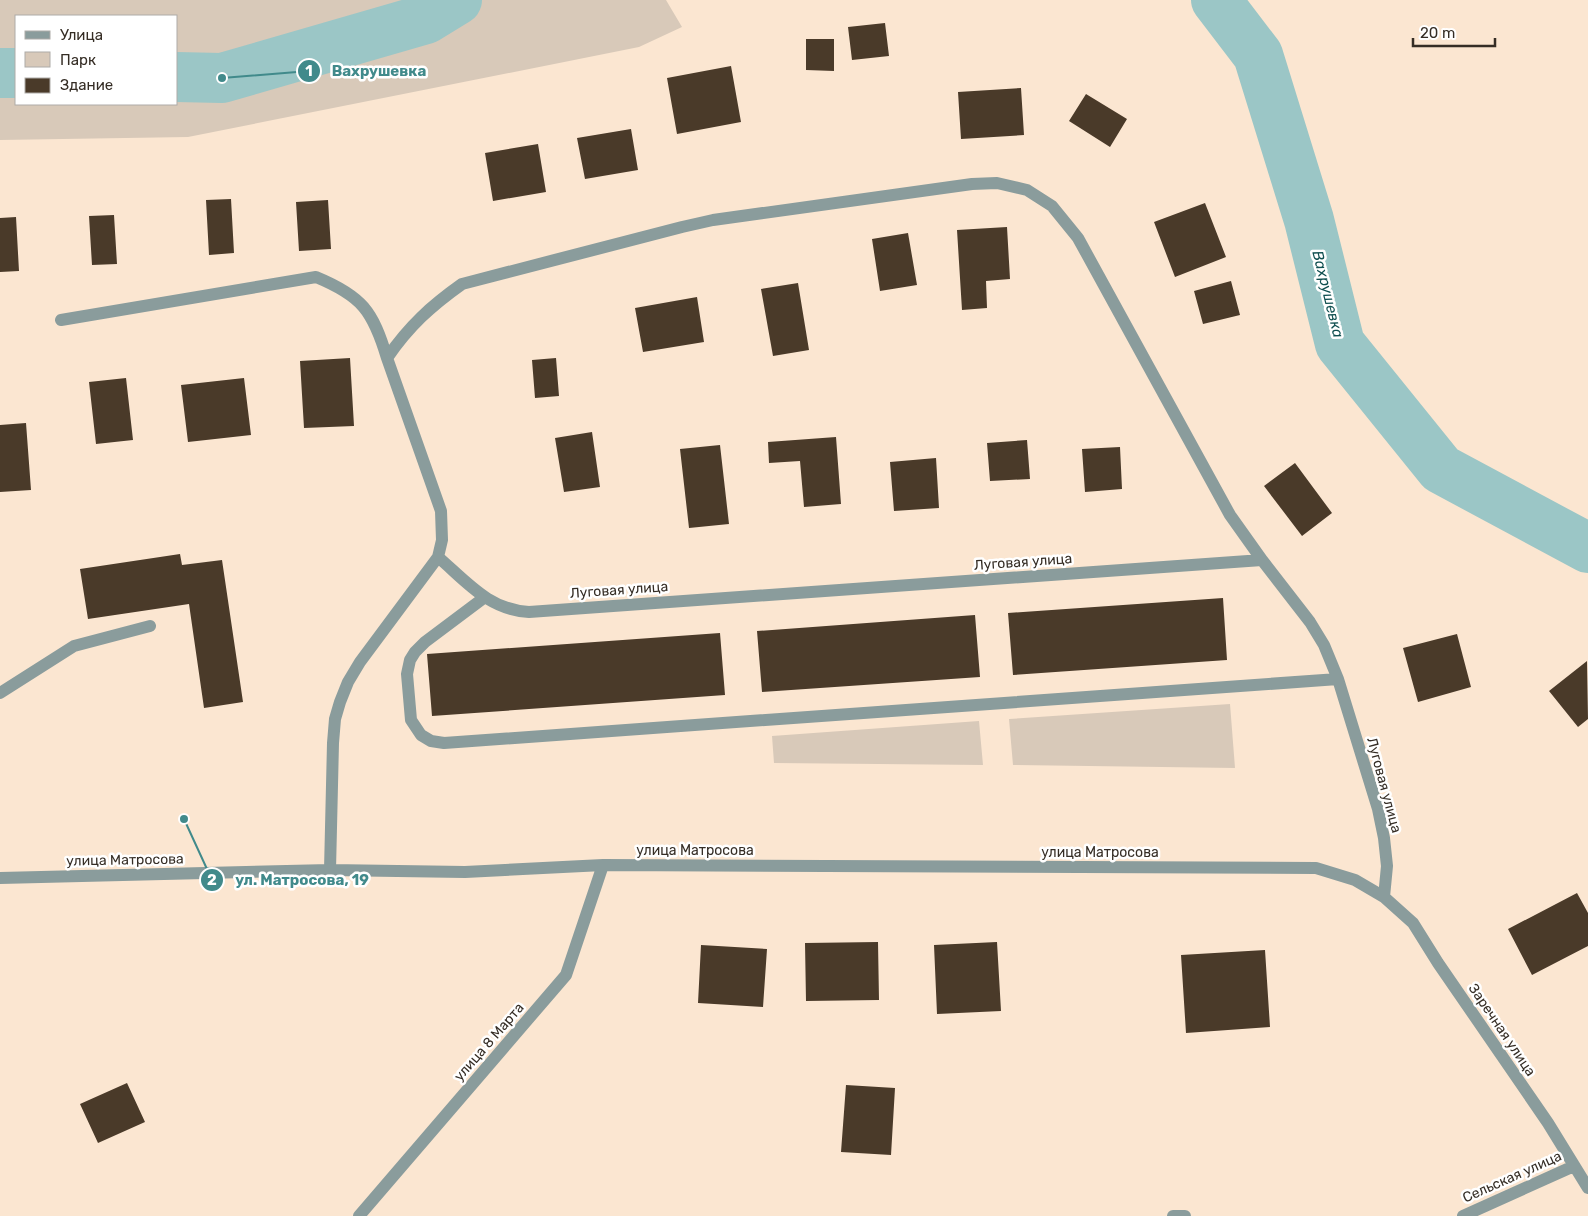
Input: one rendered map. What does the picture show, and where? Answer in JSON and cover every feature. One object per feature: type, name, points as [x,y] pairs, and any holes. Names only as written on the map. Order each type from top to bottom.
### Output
[{"type":"street","points":[[387,358],[402,336],[420,317],[439,300],[462,284],[713,220],[972,184],[997,183],[1027,190],[1052,206],[1078,238],[1230,515],[1262,560]]},
{"type":"street","points":[[60,320],[316,277],[337,286],[354,297],[368,312],[379,329],[387,358],[441,512],[442,540],[438,557],[360,662],[348,682],[340,702],[335,719],[332,742],[330,870]]},
{"type":"street","name":"Луговая улица","points":[[438,557],[485,598],[507,609],[529,612],[1262,560],[1310,622],[1324,645],[1338,679],[1378,809],[1387,866],[1384,897]]},
{"type":"street","points":[[485,598],[424,642],[410,660],[407,674],[410,720],[421,736],[431,741],[454,742],[1338,679]]},
{"type":"street","points":[[0,693],[74,646],[150,626]]},
{"type":"street","name":"улица Матросова","points":[[0,878],[330,870],[465,872],[603,865],[1316,868],[1355,880],[1384,897]]},
{"type":"street","name":"улица 8 Марта","points":[[359,1216],[566,975],[603,865]]},
{"type":"street","name":"Заречная улица","points":[[1384,897],[1413,923],[1548,1122],[1588,1188]]},
{"type":"street","name":"Сельская улица","points":[[1463,1216],[1574,1166]]},
{"type":"street","points":[[1173,1216],[1185,1216]]},
{"type":"green space","points":[[0,0],[666,0],[682,27],[639,47],[188,137],[0,140]]},
{"type":"green space","points":[[1230,704],[1235,768],[1013,765],[1009,719]]},
{"type":"green space","points":[[979,721],[983,765],[774,763],[772,736]]},
{"type":"building","points":[[885,23],[889,56],[852,60],[848,27]]},
{"type":"building","points":[[806,39],[834,39],[834,71],[806,70]]},
{"type":"building","points":[[731,66],[741,122],[677,134],[667,78]]},
{"type":"building","points":[[1021,88],[1024,135],[961,139],[958,92]]},
{"type":"building","points":[[1086,94],[1127,119],[1110,147],[1069,121]]},
{"type":"building","points":[[631,129],[638,170],[585,179],[577,138]]},
{"type":"building","points":[[538,144],[546,192],[493,201],[485,153]]},
{"type":"building","points":[[231,199],[234,253],[209,255],[206,200]]},
{"type":"building","points":[[328,200],[331,249],[299,251],[296,202]]},
{"type":"building","points":[[1205,203],[1226,257],[1175,277],[1154,222]]},
{"type":"building","points":[[114,215],[117,264],[92,265],[89,216]]},
{"type":"building","points":[[16,217],[19,271],[0,272],[0,218]]},
{"type":"building","points":[[1007,227],[1010,279],[986,281],[987,308],[962,310],[957,230]]},
{"type":"building","points":[[908,233],[917,285],[880,291],[872,239]]},
{"type":"building","points":[[1231,281],[1240,315],[1203,324],[1194,291]]},
{"type":"building","points":[[798,283],[809,350],[773,356],[761,289]]},
{"type":"building","points":[[697,297],[704,342],[643,352],[635,308]]},
{"type":"building","points":[[350,358],[354,426],[304,428],[300,361]]},
{"type":"building","points":[[556,358],[559,396],[535,398],[532,360]]},
{"type":"building","points":[[126,378],[133,440],[96,444],[89,382]]},
{"type":"building","points":[[244,378],[251,435],[188,442],[181,385]]},
{"type":"building","points":[[26,423],[31,490],[0,492],[0,425]]},
{"type":"building","points":[[592,432],[600,487],[564,492],[555,438]]},
{"type":"building","points":[[836,437],[841,504],[804,507],[800,461],[769,463],[768,442]]},
{"type":"building","points":[[1027,440],[1030,479],[990,481],[987,443]]},
{"type":"building","points":[[720,445],[729,524],[689,528],[680,449]]},
{"type":"building","points":[[1120,447],[1122,489],[1085,492],[1082,449]]},
{"type":"building","points":[[936,458],[939,508],[894,511],[890,462]]},
{"type":"building","points":[[1295,463],[1332,513],[1302,536],[1264,486]]},
{"type":"building","points":[[180,554],[182,565],[222,560],[243,702],[204,708],[189,604],[88,619],[80,569]]},
{"type":"building","points":[[1223,598],[1227,660],[1013,675],[1008,613]]},
{"type":"building","points":[[975,615],[980,677],[762,692],[757,631]]},
{"type":"building","points":[[720,633],[725,695],[432,716],[427,654]]},
{"type":"building","points":[[1457,634],[1471,687],[1418,702],[1403,648]]},
{"type":"building","points":[[1587,661],[1588,719],[1578,727],[1549,691]]},
{"type":"building","points":[[1577,893],[1588,913],[1588,946],[1532,975],[1508,929]]},
{"type":"building","points":[[878,942],[879,1000],[806,1001],[805,943]]},
{"type":"building","points":[[997,942],[1001,1011],[937,1014],[934,945]]},
{"type":"building","points":[[701,945],[767,949],[763,1007],[698,1003]]},
{"type":"building","points":[[1265,950],[1270,1027],[1186,1033],[1181,955]]},
{"type":"building","points":[[127,1083],[145,1122],[98,1143],[80,1104]]},
{"type":"building","points":[[846,1085],[895,1088],[891,1155],[841,1152]]},
{"type":"waterway","name":"Вахрушевка","points":[[178,77],[222,78],[426,19],[457,0]]},
{"type":"waterway","name":"Вахрушевка","points":[[1216,0],[1258,55],[1309,220],[1340,344],[1441,469],[1588,548]]},
{"type":"waterway","name":"Вахрушевка","points":[[0,73],[15,73]]},
{"type":"place","name":"Вахрушевка","points":[[222,78]]},
{"type":"place","name":"ул. Матросова, 19","points":[[184,819]]}]
